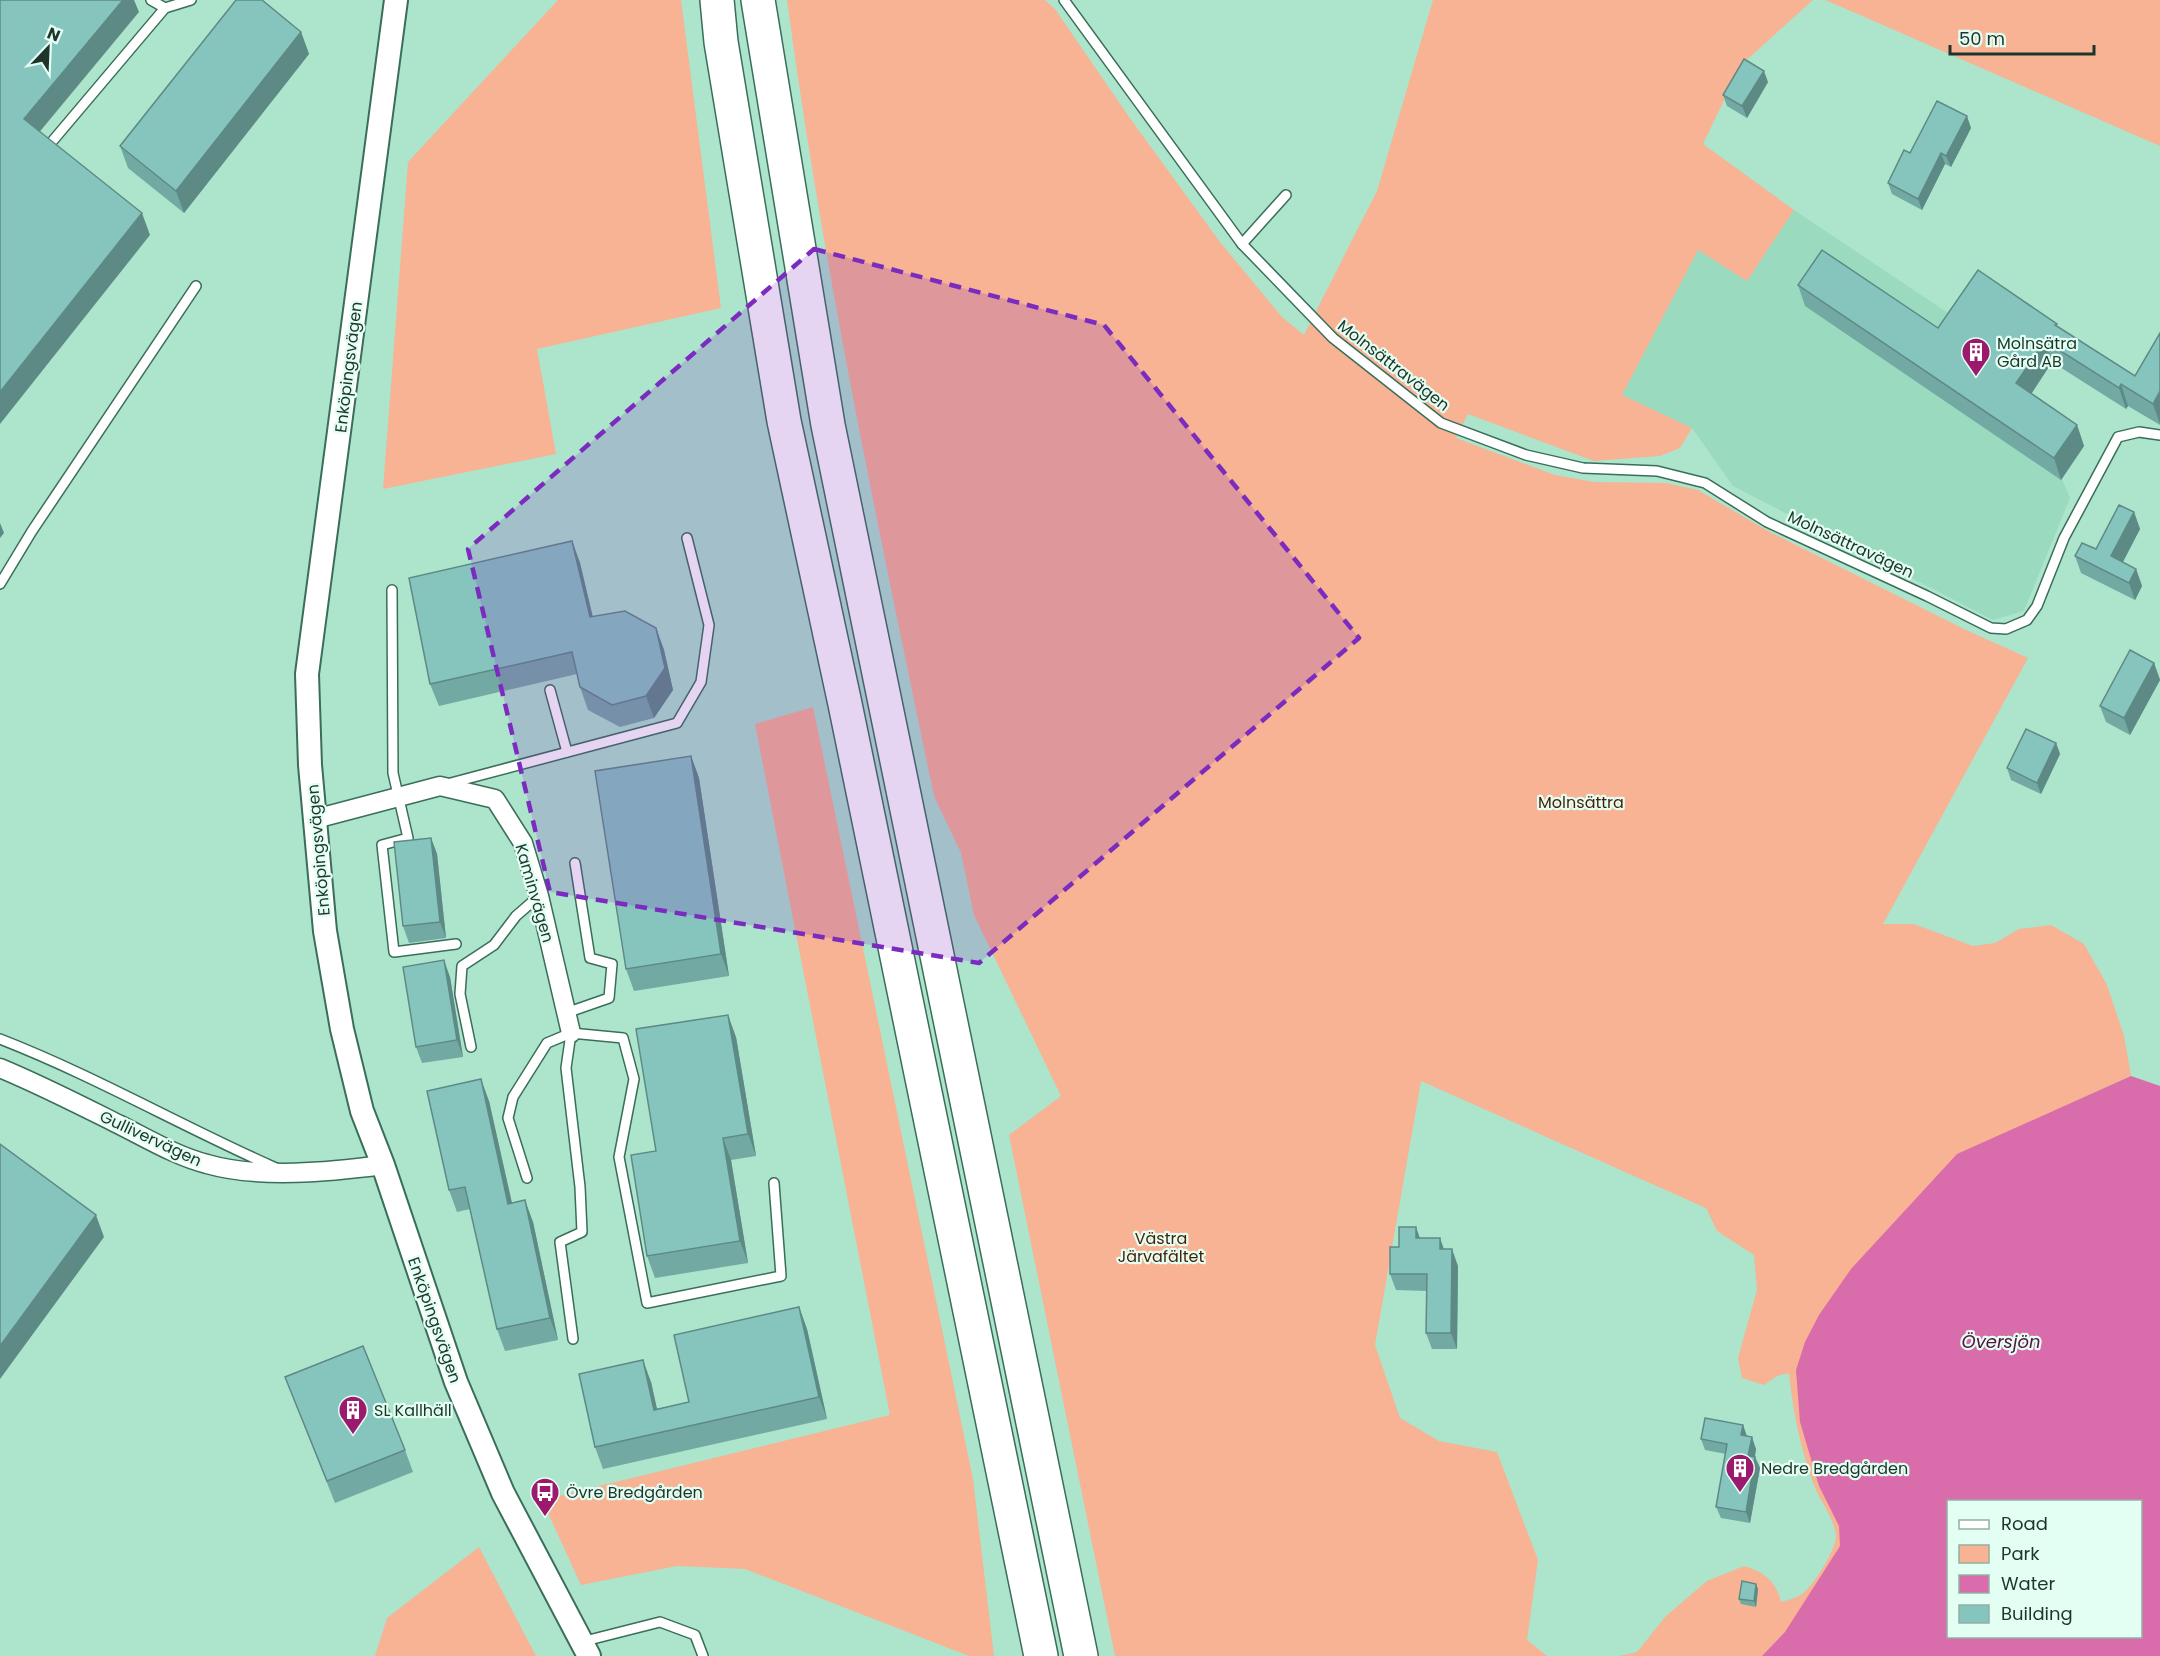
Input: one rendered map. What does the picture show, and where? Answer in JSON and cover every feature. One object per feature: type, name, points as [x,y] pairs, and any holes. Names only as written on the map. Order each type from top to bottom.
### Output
[{"type":"highway","points":[[717,0],[721,42],[784,421],[845,704],[1041,1656]]},
{"type":"highway","points":[[758,0],[828,425],[1081,1656]]},
{"type":"street","name":"Enköpingsvägen","points":[[396,0],[308,674],[310,765],[325,931],[342,1029],[362,1112],[383,1165],[419,1276],[461,1392],[503,1493],[585,1649]]},
{"type":"street","name":"Kaminvägen","points":[[315,819],[440,786],[495,799],[523,843],[539,896],[571,1033]]},
{"type":"street","name":"Gullivervägen","points":[[0,1068],[48,1088],[170,1150],[207,1165],[256,1172],[346,1170],[383,1165]]},
{"type":"lane","points":[[151,0],[165,8]]},
{"type":"lane","points":[[50,144],[165,8],[190,0]]},
{"type":"lane","name":"Molnsättravägen","points":[[1064,0],[1242,244],[1333,338],[1442,423],[1526,455],[1583,468],[1657,471],[1705,483],[1767,522],[1991,628],[2006,629],[2027,620],[2037,606],[2064,538],[2118,437],[2139,432],[2160,435]]},
{"type":"lane","points":[[1242,244],[1286,195]]},
{"type":"lane","points":[[0,584],[32,531],[196,286]]},
{"type":"lane","points":[[440,786],[677,723],[701,682],[709,625],[687,538]]},
{"type":"lane","points":[[392,590],[393,773],[408,838],[382,845],[394,952],[456,944]]},
{"type":"lane","points":[[550,690],[567,752]]},
{"type":"lane","points":[[566,1013],[609,998],[612,964],[590,958],[575,863]]},
{"type":"lane","points":[[471,1047],[460,994],[462,966],[494,945],[516,916],[539,896]]},
{"type":"lane","points":[[571,1033],[566,1068],[580,1187],[582,1232],[560,1242],[573,1339]]},
{"type":"lane","points":[[527,1178],[508,1118],[513,1097],[547,1043],[571,1033],[623,1038],[634,1079],[619,1157],[647,1303],[780,1276],[774,1183]]},
{"type":"lane","points":[[0,1039],[52,1059],[209,1138],[283,1171]]},
{"type":"lane","points":[[585,1649],[660,1622],[695,1635],[703,1656]]},
{"type":"highlighted area","points":[[814,249],[1104,325],[1359,638],[979,963],[550,892],[468,549]]},
{"type":"shaded area","points":[[1794,210],[1963,323],[2064,345],[2024,404],[2084,446],[2062,479],[2070,498],[2024,611],[1993,620],[1733,486],[1692,428],[1621,395],[1698,250],[1747,281]]},
{"type":"green space","points":[[558,0],[681,0],[721,308],[537,349],[556,454],[383,489],[408,162]]},
{"type":"green space","name":"Molnsättra","points":[[787,0],[1045,0],[1055,9],[1129,117],[1220,242],[1282,317],[1304,335],[1377,191],[1433,0],[1813,0],[1741,65],[1703,144],[1794,210],[1747,281],[1698,250],[1622,395],[1692,428],[1680,448],[1660,456],[1594,461],[1468,414],[1456,438],[1555,475],[1594,482],[1666,483],[1698,490],[1768,531],[1966,630],[2028,658],[1883,924],[1914,924],[1973,946],[1995,943],[2019,929],[2051,925],[2084,944],[2107,985],[2124,1036],[2131,1076],[2076,1101],[2160,1138],[2160,1656],[1619,1656],[1637,1652],[1666,1616],[1707,1581],[1744,1566],[1768,1578],[1773,1583],[1781,1602],[1795,1598],[1807,1590],[1833,1549],[1836,1535],[1833,1522],[1814,1485],[1805,1457],[1795,1416],[1789,1373],[1777,1376],[1764,1385],[1742,1378],[1738,1358],[1757,1290],[1754,1255],[1717,1231],[1706,1208],[1421,1081],[1375,1345],[1400,1418],[1439,1441],[1497,1452],[1538,1560],[1527,1640],[1547,1656],[1115,1656],[1009,1135],[1061,1096],[974,915],[961,853],[934,796],[853,400],[817,200]]},
{"type":"green space","points":[[1825,0],[2160,0],[2160,146],[1837,5]]},
{"type":"green space","points":[[813,707],[973,1479],[994,1656],[969,1656],[745,1569],[677,1566],[581,1585],[542,1500],[890,1415],[755,724]]},
{"type":"green space","points":[[479,1547],[536,1656],[375,1656],[387,1618]]},
{"type":"water","name":"Översjön","points":[[2131,1076],[2160,1086],[2160,1656],[1762,1656],[1785,1632],[1840,1546],[1839,1526],[1819,1486],[1800,1422],[1796,1370],[1805,1342],[1819,1315],[1851,1269],[1957,1154]]},
{"type":"building","points":[[0,0],[123,0],[24,119],[142,213],[0,392]]},
{"type":"building","points":[[236,0],[262,0],[301,32],[176,191],[120,146]]},
{"type":"building","points":[[1744,59],[1764,71],[1742,106],[1723,95]]},
{"type":"building","points":[[1937,101],[1967,116],[1946,156],[1941,153],[1918,199],[1888,183],[1904,150],[1910,153]]},
{"type":"building","name":"Molnsätra Gård AB","points":[[1822,250],[1938,328],[1978,270],[2057,324],[2055,325],[2135,376],[2160,333],[2160,391],[2153,404],[2121,384],[2119,388],[2045,341],[2016,383],[2077,425],[2054,458],[1798,285]]},
{"type":"building","points":[[2119,505],[2134,512],[2111,556],[2136,569],[2129,583],[2075,556],[2082,543],[2096,549]]},
{"type":"building","points":[[572,541],[590,617],[625,611],[656,628],[665,668],[646,696],[612,705],[580,687],[572,652],[430,684],[409,578]]},
{"type":"building","points":[[2130,650],[2154,663],[2124,718],[2100,706]]},
{"type":"building","points":[[2026,729],[2056,743],[2037,783],[2007,768]]},
{"type":"building","points":[[691,756],[721,954],[626,969],[595,771]]},
{"type":"building","points":[[431,838],[440,922],[403,926],[394,842]]},
{"type":"building","points":[[444,960],[457,1040],[416,1047],[403,967]]},
{"type":"building","points":[[728,1015],[748,1134],[723,1138],[740,1241],[647,1256],[631,1155],[656,1151],[636,1029]]},
{"type":"building","points":[[481,1079],[508,1204],[525,1200],[550,1318],[497,1329],[465,1187],[449,1190],[427,1091]]},
{"type":"building","points":[[0,1144],[96,1215],[0,1346]]},
{"type":"building","points":[[1399,1227],[1416,1227],[1416,1238],[1440,1238],[1440,1249],[1452,1249],[1451,1333],[1426,1333],[1427,1274],[1390,1274],[1390,1247],[1399,1247]]},
{"type":"building","points":[[799,1307],[819,1397],[595,1447],[579,1374],[643,1360],[654,1410],[689,1402],[674,1335]]},
{"type":"building","name":"SL Kallhäll","points":[[363,1346],[405,1450],[327,1481],[285,1377]]},
{"type":"building","points":[[1705,1418],[1743,1425],[1741,1435],[1752,1437],[1748,1456],[1755,1457],[1746,1512],[1716,1507],[1727,1444],[1701,1439]]},
{"type":"building","points":[[1742,1581],[1756,1584],[1754,1601],[1739,1599]]},
{"type":"place","name":"Molnsätra Gård AB","points":[[1976,378]]},
{"type":"place","name":"SL Kallhäll","points":[[353,1436]]},
{"type":"place","name":"Nedre Bredgården","points":[[1740,1494]]},
{"type":"place","name":"Övre Bredgården","points":[[545,1518]]},
{"type":"park label","name":"Västra Järvafältet","points":[[1161,1247]]}]
